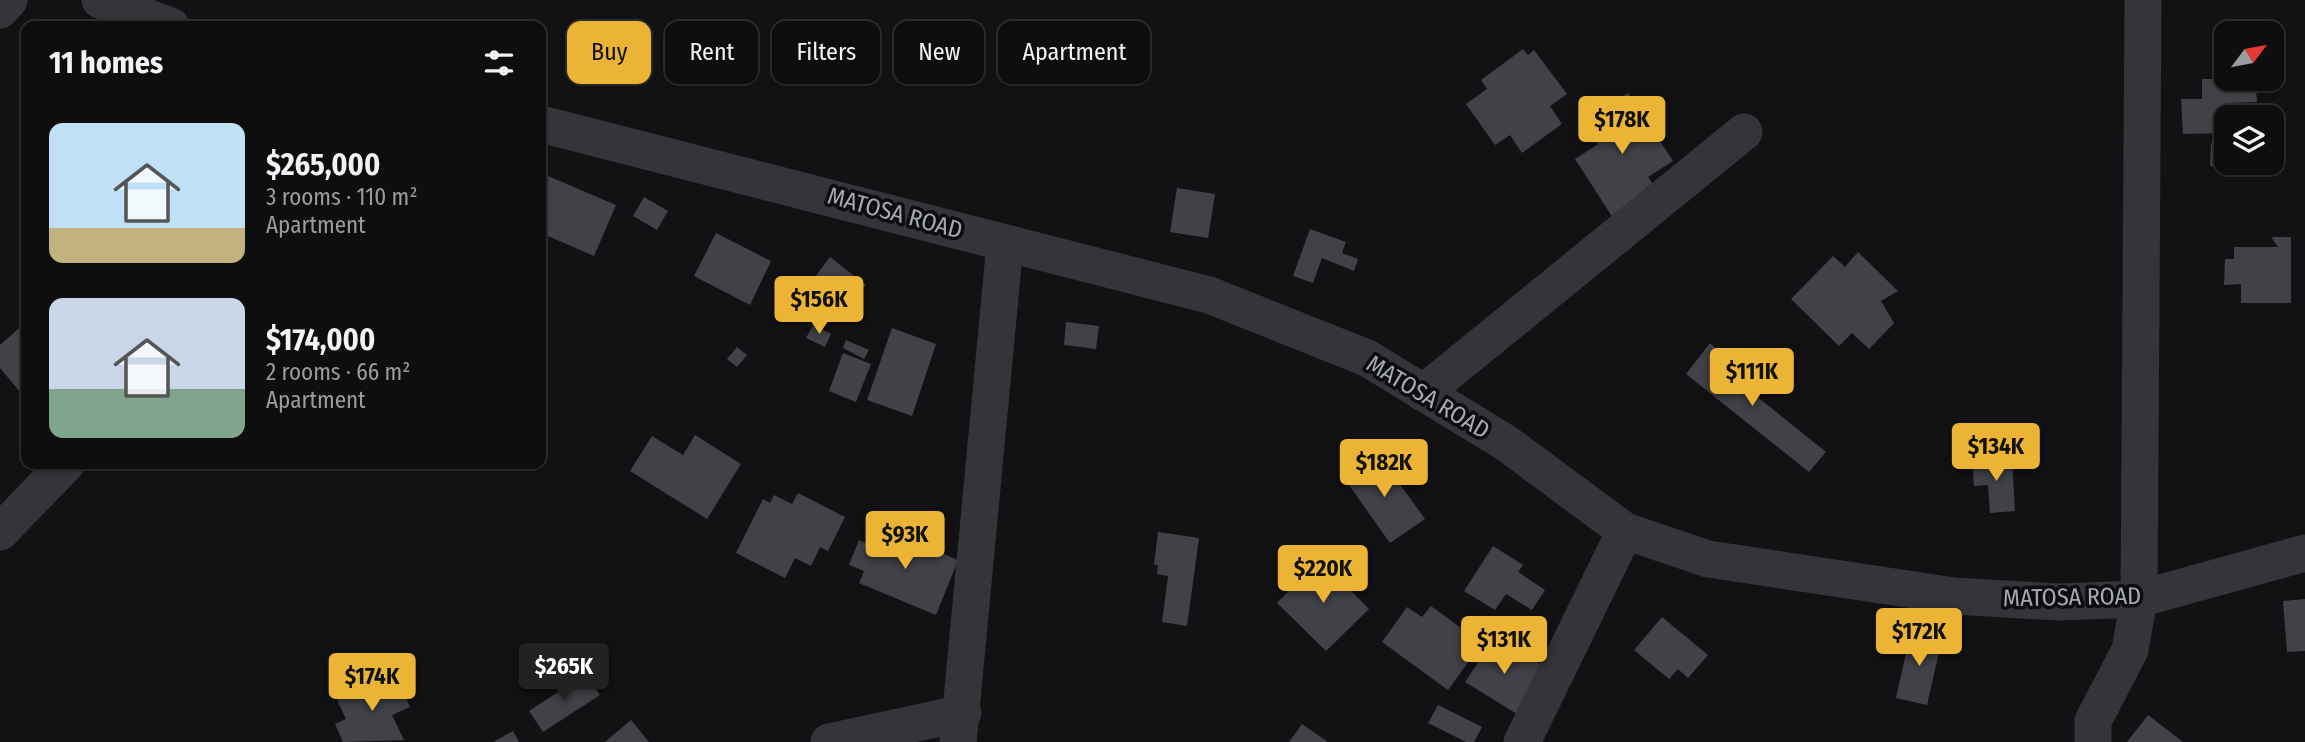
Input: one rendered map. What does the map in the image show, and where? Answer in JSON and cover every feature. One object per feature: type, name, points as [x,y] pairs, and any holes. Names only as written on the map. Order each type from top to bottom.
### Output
[{"type":"street","points":[[0,10],[9,0]]},
{"type":"street","points":[[100,0],[157,21]]},
{"type":"street","points":[[2093,742],[2093,721],[2130,650],[2139,599],[2143,0]]},
{"type":"street","name":"MATOSA ROAD","points":[[546,125],[890,211],[1005,244],[1209,295],[1367,358],[1506,443],[1625,531],[1707,559],[1954,596],[2058,602],[2139,599],[2305,553]]},
{"type":"street","points":[[1423,393],[1744,132]]},
{"type":"street","points":[[829,742],[960,727],[1005,244]]},
{"type":"street","points":[[0,532],[61,469]]},
{"type":"street","points":[[1522,742],[1625,531]]},
{"type":"building","points":[[1523,49],[1528,55],[1534,50],[1567,94],[1550,106],[1562,124],[1522,153],[1510,135],[1495,145],[1466,104],[1487,89],[1481,80]]},
{"type":"building","points":[[2202,79],[2214,79],[2214,91],[2256,91],[2257,102],[2214,105],[2214,133],[2183,134],[2181,99],[2202,99]]},
{"type":"building","points":[[1628,93],[1673,161],[1648,177],[1657,190],[1613,218],[1575,159],[1598,144],[1584,122]]},
{"type":"building","points":[[2211,143],[2214,143],[2214,166],[2210,166]]},
{"type":"building","points":[[546,175],[616,205],[594,256],[546,235]]},
{"type":"building","points":[[1177,188],[1215,194],[1208,238],[1170,232]]},
{"type":"building","points":[[644,197],[668,211],[657,230],[633,216]]},
{"type":"building","points":[[1310,229],[1346,242],[1342,253],[1358,259],[1354,271],[1322,258],[1313,283],[1293,276]]},
{"type":"building","points":[[716,233],[771,261],[750,305],[694,276]]},
{"type":"building","points":[[2271,237],[2291,237],[2291,303],[2241,303],[2241,284],[2224,285],[2225,259],[2234,259],[2234,247],[2278,247]]},
{"type":"building","points":[[1858,252],[1898,291],[1881,301],[1894,323],[1869,349],[1852,333],[1839,346],[1791,299],[1833,256],[1845,267]]},
{"type":"building","points":[[830,257],[866,285],[839,320],[803,293]]},
{"type":"building","points":[[1066,322],[1099,326],[1096,349],[1064,345]]},
{"type":"building","points":[[813,325],[831,334],[825,347],[806,338]]},
{"type":"building","points":[[21,326],[21,393],[0,368],[0,345]]},
{"type":"building","points":[[892,328],[936,344],[912,416],[867,400]]},
{"type":"building","points":[[846,340],[869,350],[864,359],[843,348]]},
{"type":"building","points":[[1710,343],[1736,365],[1729,374],[1826,452],[1809,472],[1686,374]]},
{"type":"building","points":[[737,347],[747,355],[737,367],[727,359]]},
{"type":"building","points":[[843,353],[871,364],[856,402],[829,391]]},
{"type":"building","points":[[695,435],[741,464],[707,519],[630,471],[652,436],[683,455]]},
{"type":"building","points":[[1378,454],[1425,519],[1390,543],[1344,478]]},
{"type":"building","points":[[2012,458],[2015,511],[1990,513],[1988,485],[1974,486],[1972,461]]},
{"type":"building","points":[[798,493],[845,517],[828,551],[820,547],[811,566],[795,558],[785,578],[736,553],[763,499],[770,503],[774,495],[792,504]]},
{"type":"building","points":[[888,530],[958,560],[936,615],[859,583],[864,571],[849,565],[859,540],[880,549]]},
{"type":"building","points":[[1158,532],[1199,538],[1187,626],[1162,622],[1168,576],[1157,574],[1158,565],[1154,565]]},
{"type":"building","points":[[1493,546],[1523,565],[1518,572],[1545,590],[1532,610],[1506,594],[1495,610],[1464,591]]},
{"type":"building","points":[[1320,559],[1369,609],[1326,651],[1277,603]]},
{"type":"building","points":[[2305,599],[2305,651],[2287,652],[2283,601]]},
{"type":"building","points":[[1431,606],[1482,643],[1448,690],[1382,642],[1407,607],[1422,617]]},
{"type":"building","points":[[1662,617],[1708,655],[1688,678],[1678,669],[1669,679],[1634,650]]},
{"type":"building","points":[[1911,631],[1942,639],[1927,705],[1896,698]]},
{"type":"building","points":[[1493,640],[1541,664],[1517,714],[1465,682]]},
{"type":"building","points":[[586,674],[600,695],[543,732],[529,711]]},
{"type":"building","points":[[383,678],[388,688],[399,683],[410,707],[392,715],[404,740],[343,742],[335,724],[346,719],[337,700]]},
{"type":"building","points":[[1438,705],[1482,727],[1474,742],[1466,742],[1428,723]]},
{"type":"building","points":[[2148,715],[2183,742],[2127,742]]},
{"type":"building","points":[[631,720],[649,742],[605,742]]},
{"type":"building","points":[[1302,724],[1328,742],[1289,742]]},
{"type":"building","points":[[513,731],[519,742],[493,742]]}]
